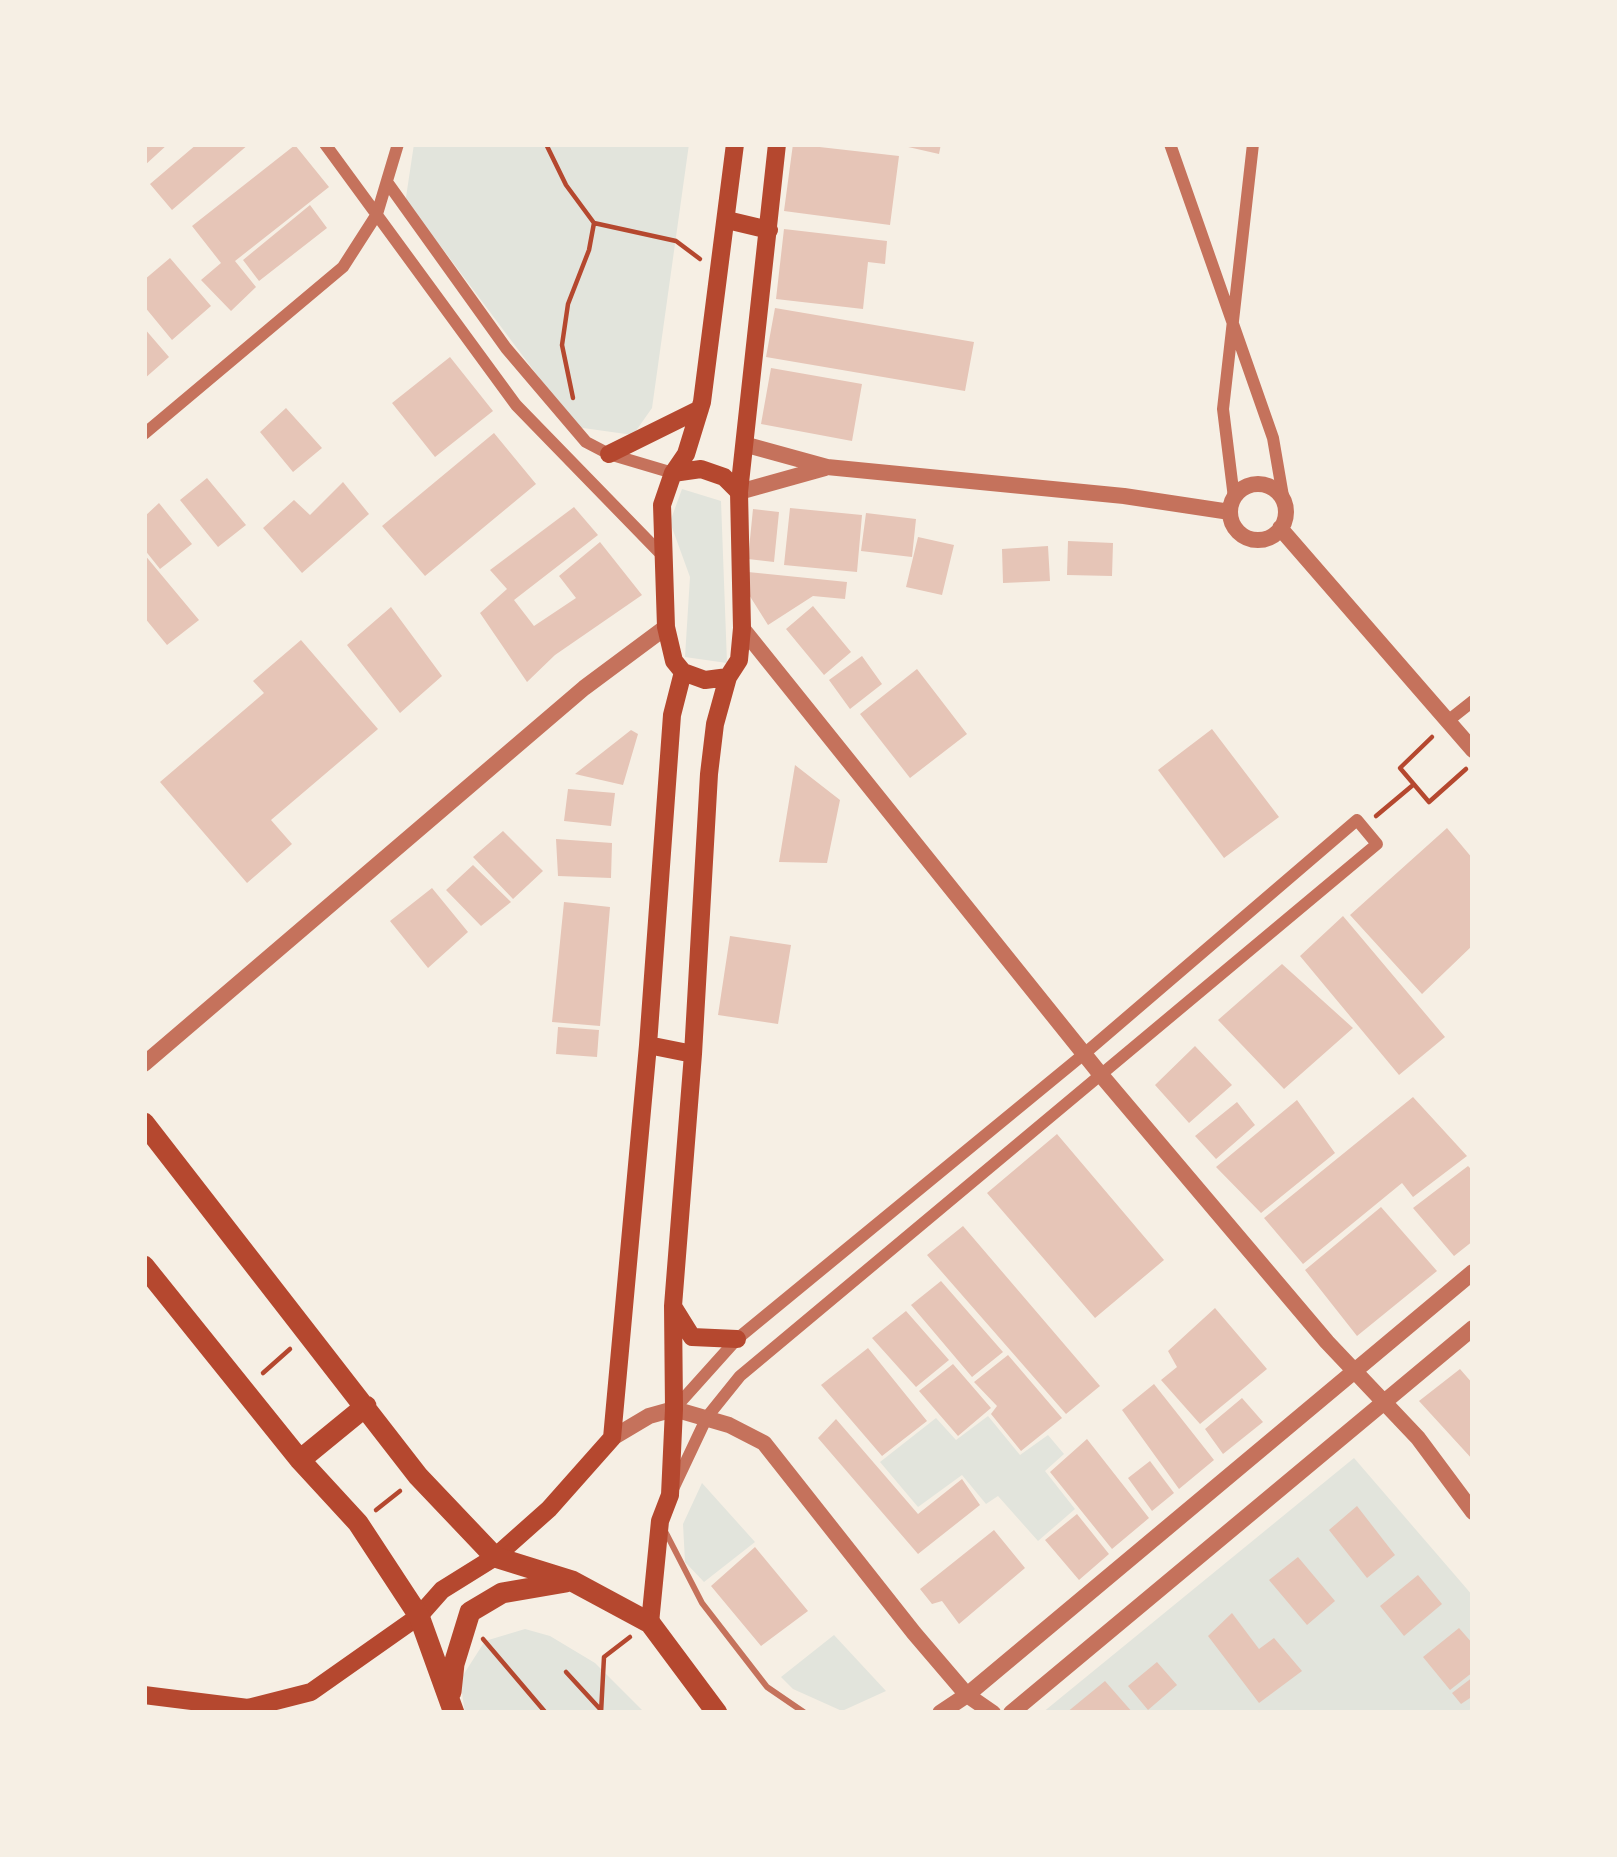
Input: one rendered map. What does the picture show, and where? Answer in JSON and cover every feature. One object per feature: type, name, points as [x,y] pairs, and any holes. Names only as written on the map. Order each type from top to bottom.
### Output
[{"type":"main road","points":[[728,677],[705,680],[682,672],[674,661],[666,627],[662,506],[700,409],[735,144]]},
{"type":"main road","points":[[650,1623],[660,1521],[670,1495],[673,1306],[709,774],[728,677],[739,660],[739,492],[777,144]]},
{"type":"main road","points":[[727,220],[769,230]]},
{"type":"main road","points":[[609,454],[700,409]]},
{"type":"main road","points":[[673,473],[701,470],[724,477],[739,492]]},
{"type":"main road","points":[[144,1695],[246,1711],[311,1691],[418,1616],[442,1590],[495,1557],[548,1509],[612,1438],[672,716],[682,672]]},
{"type":"main road","points":[[648,1045],[693,1054]]},
{"type":"main road","points":[[144,1123],[418,1476],[495,1557],[572,1581],[650,1623],[717,1713]]},
{"type":"main road","points":[[144,1266],[300,1460],[358,1523],[418,1616],[452,1705]]},
{"type":"main road","points":[[673,1306],[692,1337],[737,1339]]},
{"type":"main road","points":[[300,1460],[366,1406]]},
{"type":"main road","points":[[452,1705],[454,1664],[470,1612],[502,1593],[572,1581]]},
{"type":"street","points":[[325,144],[516,405],[663,556]]},
{"type":"street","points":[[144,434],[343,267],[377,214],[398,144]]},
{"type":"street","points":[[1170,144],[1231,317],[1274,438],[1286,510],[1280,528],[1265,539],[1247,537],[1234,526],[1223,409],[1231,317],[1253,144]]},
{"type":"street","points":[[387,182],[535,385],[586,442],[673,473]]},
{"type":"street","points":[[747,445],[827,467],[1232,505],[1256,484],[1272,488],[1284,502]]},
{"type":"street","points":[[739,492],[827,467]]},
{"type":"street","points":[[1280,528],[1473,749]]},
{"type":"street","points":[[144,1064],[584,688],[666,627]]},
{"type":"street","points":[[742,628],[1101,1075],[1355,1372],[1418,1438],[1473,1512]]},
{"type":"street","points":[[1449,720],[1473,701]]},
{"type":"street","points":[[670,1495],[707,1417],[740,1376],[1377,844],[1357,820],[1084,1054],[737,1339],[674,1409]]},
{"type":"street","points":[[940,1713],[1473,1272]]},
{"type":"street","points":[[1011,1713],[1473,1328]]},
{"type":"street","points":[[612,1438],[649,1416],[674,1409],[707,1417],[764,1443],[967,1695],[993,1713]]},
{"type":"lane","points":[[660,1521],[702,1603],[767,1687],[805,1713]]},
{"type":"path","points":[[546,144],[566,185],[594,223],[676,241],[719,273]]},
{"type":"path","points":[[574,410],[562,345],[568,304],[594,223]]},
{"type":"path","points":[[1449,720],[1400,768],[1429,802],[1473,762]]},
{"type":"path","points":[[1377,815],[1414,784]]},
{"type":"path","points":[[244,1389],[308,1334]]},
{"type":"path","points":[[358,1523],[418,1476]]},
{"type":"path","points":[[470,1612],[484,1641],[546,1713]]},
{"type":"path","points":[[602,1712],[604,1657],[650,1623]]},
{"type":"path","points":[[566,1672],[602,1712]]},
{"type":"shaded area","points":[[414,144],[689,144],[652,408],[633,435],[576,427],[405,204]]},
{"type":"shaded area","points":[[682,489],[721,501],[727,663],[685,657],[690,577],[670,522]]},
{"type":"shaded area","points":[[988,1416],[1020,1455],[1048,1435],[1064,1454],[1045,1471],[1075,1509],[1038,1541],[998,1496],[986,1504],[962,1475],[918,1507],[880,1462],[936,1418],[956,1440]]},
{"type":"shaded area","points":[[1354,1458],[1473,1596],[1473,1706],[1467,1713],[1042,1713]]},
{"type":"shaded area","points":[[702,1483],[755,1542],[704,1582],[685,1562],[683,1524]]},
{"type":"shaded area","points":[[525,1629],[550,1636],[595,1663],[645,1713],[465,1713],[460,1680],[485,1641]]},
{"type":"shaded area","points":[[834,1635],[886,1691],[842,1711],[793,1689],[781,1677]]},
{"type":"building","points":[[144,144],[168,144],[144,166]]},
{"type":"building","points":[[197,144],[249,144],[172,210],[150,184]]},
{"type":"building","points":[[793,144],[899,156],[890,225],[784,211]]},
{"type":"building","points":[[895,144],[941,144],[939,154]]},
{"type":"building","points":[[295,145],[329,187],[235,261],[256,287],[231,311],[201,280],[221,263],[192,226]]},
{"type":"building","points":[[310,205],[327,228],[259,281],[243,260]]},
{"type":"building","points":[[784,229],[887,241],[885,264],[868,262],[863,309],[776,299]]},
{"type":"building","points":[[170,258],[211,306],[172,340],[144,306],[144,280]]},
{"type":"building","points":[[775,308],[974,342],[965,391],[766,357]]},
{"type":"building","points":[[144,328],[169,357],[144,379]]},
{"type":"building","points":[[450,357],[493,411],[435,457],[392,403]]},
{"type":"building","points":[[771,368],[862,384],[852,441],[761,424]]},
{"type":"building","points":[[286,408],[322,448],[293,472],[260,432]]},
{"type":"building","points":[[494,433],[536,484],[425,576],[382,526]]},
{"type":"building","points":[[207,478],[246,525],[218,547],[180,500]]},
{"type":"building","points":[[343,482],[369,514],[302,573],[263,528],[294,500],[310,515]]},
{"type":"building","points":[[159,503],[192,544],[160,569],[144,549],[144,517]]},
{"type":"building","points":[[574,507],[598,535],[514,600],[534,626],[576,598],[559,576],[600,542],[642,595],[555,655],[527,682],[480,613],[507,589],[490,570]]},
{"type":"building","points":[[790,508],[862,515],[857,572],[784,565]]},
{"type":"building","points":[[753,509],[779,512],[774,562],[748,559]]},
{"type":"building","points":[[866,513],[916,519],[912,557],[861,551]]},
{"type":"building","points":[[918,537],[954,545],[942,595],[906,587]]},
{"type":"building","points":[[1068,541],[1113,543],[1112,576],[1067,575]]},
{"type":"building","points":[[1048,546],[1050,581],[1003,583],[1002,549]]},
{"type":"building","points":[[144,554],[199,620],[167,645],[144,617]]},
{"type":"building","points":[[748,572],[847,582],[845,599],[813,596],[768,625],[746,590]]},
{"type":"building","points":[[813,606],[851,652],[824,675],[786,629]]},
{"type":"building","points":[[391,607],[442,676],[400,713],[347,645]]},
{"type":"building","points":[[301,640],[378,729],[271,820],[292,844],[247,883],[160,782],[264,693],[253,681]]},
{"type":"building","points":[[862,656],[882,684],[850,709],[829,680]]},
{"type":"building","points":[[917,669],[967,734],[910,778],[860,714]]},
{"type":"building","points":[[1212,729],[1279,817],[1224,858],[1158,770]]},
{"type":"building","points":[[631,730],[638,734],[623,785],[575,774]]},
{"type":"building","points":[[795,765],[840,800],[827,863],[779,862]]},
{"type":"building","points":[[568,789],[615,793],[611,826],[564,821]]},
{"type":"building","points":[[1447,828],[1473,859],[1473,945],[1422,994],[1350,915]]},
{"type":"building","points":[[503,831],[543,871],[513,899],[473,857]]},
{"type":"building","points":[[556,839],[612,843],[611,878],[558,876]]},
{"type":"building","points":[[473,865],[511,902],[481,926],[446,890]]},
{"type":"building","points":[[432,888],[468,932],[428,968],[390,921]]},
{"type":"building","points":[[564,902],[610,907],[600,1026],[552,1022]]},
{"type":"building","points":[[1343,916],[1445,1037],[1399,1075],[1300,956]]},
{"type":"building","points":[[730,936],[791,945],[778,1024],[718,1015]]},
{"type":"building","points":[[1282,964],[1353,1028],[1284,1089],[1218,1020]]},
{"type":"building","points":[[558,1027],[599,1030],[597,1057],[556,1054]]},
{"type":"building","points":[[1195,1046],[1232,1085],[1189,1123],[1155,1085]]},
{"type":"building","points":[[1413,1097],[1467,1156],[1413,1197],[1402,1183],[1303,1264],[1264,1218]]},
{"type":"building","points":[[1297,1100],[1335,1153],[1261,1213],[1216,1167]]},
{"type":"building","points":[[1237,1102],[1255,1125],[1216,1159],[1195,1136]]},
{"type":"building","points":[[1057,1134],[1164,1260],[1095,1318],[987,1193]]},
{"type":"building","points":[[1468,1166],[1473,1171],[1473,1241],[1454,1256],[1413,1208]]},
{"type":"building","points":[[1381,1207],[1437,1271],[1357,1336],[1305,1270]]},
{"type":"building","points":[[963,1226],[1100,1386],[1066,1414],[927,1255]]},
{"type":"building","points":[[941,1281],[1003,1352],[972,1377],[911,1305]]},
{"type":"building","points":[[1215,1308],[1267,1369],[1200,1424],[1161,1380],[1177,1367],[1168,1351]]},
{"type":"building","points":[[906,1311],[949,1360],[916,1387],[872,1338]]},
{"type":"building","points":[[868,1348],[927,1421],[882,1456],[821,1385]]},
{"type":"building","points":[[1008,1355],[1062,1418],[1021,1451],[991,1414],[997,1406],[974,1382]]},
{"type":"building","points":[[953,1364],[991,1408],[958,1436],[919,1391]]},
{"type":"building","points":[[1460,1369],[1473,1384],[1473,1460],[1419,1401]]},
{"type":"building","points":[[1154,1384],[1214,1460],[1179,1489],[1122,1410]]},
{"type":"building","points":[[1242,1398],[1263,1422],[1223,1454],[1205,1429]]},
{"type":"building","points":[[836,1419],[918,1514],[962,1479],[980,1505],[918,1554],[818,1438]]},
{"type":"building","points":[[1087,1439],[1149,1518],[1112,1549],[1050,1472]]},
{"type":"building","points":[[1150,1461],[1174,1493],[1152,1511],[1128,1478]]},
{"type":"building","points":[[1357,1506],[1395,1555],[1367,1578],[1329,1530]]},
{"type":"building","points":[[1077,1514],[1109,1554],[1079,1580],[1045,1540]]},
{"type":"building","points":[[994,1530],[1025,1568],[959,1624],[942,1601],[932,1604],[920,1589]]},
{"type":"building","points":[[755,1547],[808,1611],[761,1646],[711,1586]]},
{"type":"building","points":[[1298,1557],[1335,1601],[1307,1625],[1269,1580]]},
{"type":"building","points":[[1418,1575],[1442,1604],[1404,1636],[1380,1606]]},
{"type":"building","points":[[1232,1613],[1259,1649],[1274,1638],[1302,1671],[1259,1703],[1208,1636]]},
{"type":"building","points":[[1459,1628],[1473,1644],[1473,1672],[1450,1690],[1423,1657]]},
{"type":"building","points":[[1157,1662],[1177,1685],[1148,1710],[1128,1686]]},
{"type":"building","points":[[1473,1677],[1473,1696],[1461,1704],[1452,1693]]},
{"type":"building","points":[[1105,1681],[1133,1713],[1066,1713]]}]
